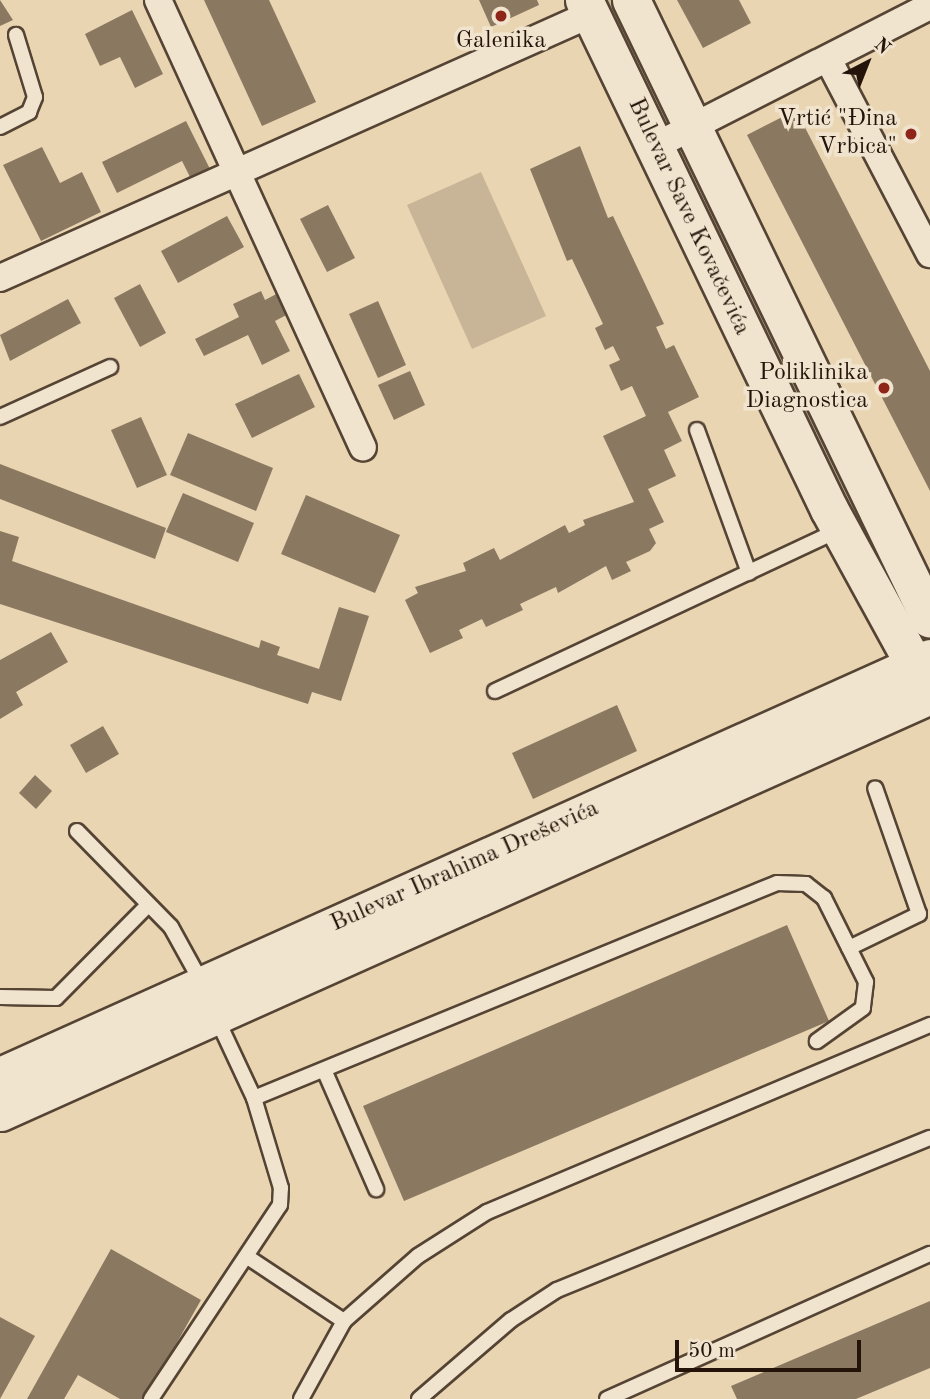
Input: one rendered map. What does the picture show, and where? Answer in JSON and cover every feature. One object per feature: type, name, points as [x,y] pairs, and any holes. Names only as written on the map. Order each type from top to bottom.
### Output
[{"type":"street","points":[[158,0],[239,167],[363,447]]},
{"type":"street","name":"Bulevar Save Kovačevića","points":[[631,0],[930,619]]},
{"type":"street","points":[[653,147],[692,125],[829,61],[930,6]]},
{"type":"street","points":[[0,278],[587,7]]},
{"type":"street","name":"Bulevar Save Kovačevića","points":[[587,7],[841,529],[926,678]]},
{"type":"street","points":[[829,61],[930,254]]},
{"type":"street","name":"Bulevar Ibrahima Dreševića","points":[[0,1112],[210,1001],[926,678]]},
{"type":"street","name":"Bulevar Ibrahima Dreševića","points":[[0,1076],[210,1001]]},
{"type":"lane","points":[[0,127],[29,112],[35,97],[16,35]]},
{"type":"lane","points":[[0,417],[110,367]]},
{"type":"lane","points":[[697,430],[749,573]]},
{"type":"lane","points":[[495,691],[841,529]]},
{"type":"lane","points":[[849,948],[919,914],[874,788]]},
{"type":"lane","points":[[77,831],[146,907],[171,927],[210,1001],[254,1098],[281,1188],[273,1223],[151,1399]]},
{"type":"lane","points":[[254,1098],[325,1072],[777,883],[806,884],[824,898],[866,982],[863,1008],[817,1041]]},
{"type":"lane","points":[[0,997],[56,998],[146,907]]},
{"type":"lane","points":[[301,1399],[344,1321],[418,1256],[487,1212],[930,1025]]},
{"type":"lane","points":[[325,1072],[376,1189]]},
{"type":"lane","points":[[419,1399],[511,1320],[557,1290],[930,1138]]},
{"type":"lane","points":[[607,1399],[930,1254]]},
{"type":"lane","points":[[249,1258],[344,1321]]},
{"type":"shaded area","points":[[598,0],[615,0],[639,52],[626,59]]},
{"type":"shaded area","points":[[481,172],[546,316],[472,349],[407,205]]},
{"type":"shaded area","points":[[709,199],[897,588],[888,591],[695,206]]},
{"type":"building","points":[[0,0],[13,20],[0,26]]},
{"type":"building","points":[[204,0],[269,0],[316,102],[262,126]]},
{"type":"building","name":"Galenika","points":[[479,0],[537,0],[539,5],[491,27]]},
{"type":"building","points":[[677,0],[739,0],[751,23],[703,48]]},
{"type":"building","points":[[132,10],[163,74],[135,88],[120,57],[100,66],[85,34]]},
{"type":"building","points":[[796,110],[930,371],[930,491],[747,135]]},
{"type":"building","points":[[186,121],[213,175],[194,185],[182,161],[117,193],[102,162]]},
{"type":"building","points":[[580,146],[608,218],[613,216],[664,324],[656,327],[666,349],[674,345],[699,397],[668,412],[682,441],[664,450],[676,476],[648,489],[664,522],[649,529],[656,543],[650,551],[626,562],[631,571],[612,580],[606,566],[558,593],[556,587],[520,604],[523,610],[486,627],[482,619],[459,630],[463,638],[430,653],[405,600],[418,593],[415,587],[466,571],[463,563],[494,548],[500,560],[565,525],[569,533],[585,525],[583,520],[634,502],[603,436],[646,416],[632,386],[621,391],[609,365],[620,360],[613,346],[605,350],[595,328],[603,324],[572,259],[567,261],[530,169]]},
{"type":"building","points":[[42,147],[60,183],[82,172],[101,212],[41,241],[3,165]]},
{"type":"building","points":[[328,205],[355,258],[327,272],[300,219]]},
{"type":"building","points":[[227,216],[244,247],[178,283],[161,251]]},
{"type":"building","points":[[140,284],[166,333],[140,347],[114,298]]},
{"type":"building","points":[[261,291],[265,300],[282,291],[292,312],[275,321],[290,351],[262,365],[248,335],[204,356],[195,339],[239,317],[233,304]]},
{"type":"building","points":[[68,299],[81,323],[10,361],[0,335]]},
{"type":"building","points":[[378,301],[406,365],[378,378],[349,314]]},
{"type":"building","points":[[410,371],[425,405],[394,420],[378,385]]},
{"type":"building","points":[[299,374],[315,407],[252,438],[235,404]]},
{"type":"building","points":[[141,417],[167,475],[137,488],[111,430]]},
{"type":"building","points":[[188,433],[273,468],[256,511],[170,475]]},
{"type":"building","points":[[0,464],[166,528],[155,559],[0,499]]},
{"type":"building","points":[[183,493],[254,523],[238,562],[166,532]]},
{"type":"building","points":[[306,495],[400,535],[375,593],[281,554]]},
{"type":"building","points":[[0,531],[19,537],[12,561],[259,648],[261,640],[280,647],[277,655],[319,669],[339,607],[369,616],[341,701],[312,692],[308,704],[0,604]]},
{"type":"building","points":[[51,632],[68,662],[16,692],[23,705],[0,719],[0,660]]},
{"type":"building","points":[[617,705],[637,751],[533,799],[512,753]]},
{"type":"building","points":[[103,726],[119,754],[86,773],[70,745]]},
{"type":"building","points":[[35,775],[52,791],[36,809],[19,793]]},
{"type":"building","points":[[787,925],[829,1021],[404,1201],[363,1106]]},
{"type":"building","points":[[111,1249],[201,1300],[145,1399],[120,1399],[78,1375],[64,1399],[27,1399]]},
{"type":"building","points":[[930,1301],[930,1368],[856,1399],[737,1399],[731,1386]]},
{"type":"building","points":[[0,1317],[35,1336],[0,1399]]},
{"type":"place","name":"Galenika","points":[[501,16]]},
{"type":"place","name":"Vrtić \"Đina Vrbica\"","points":[[911,134]]},
{"type":"place","name":"Poliklinika Diagnostica","points":[[884,388]]}]
